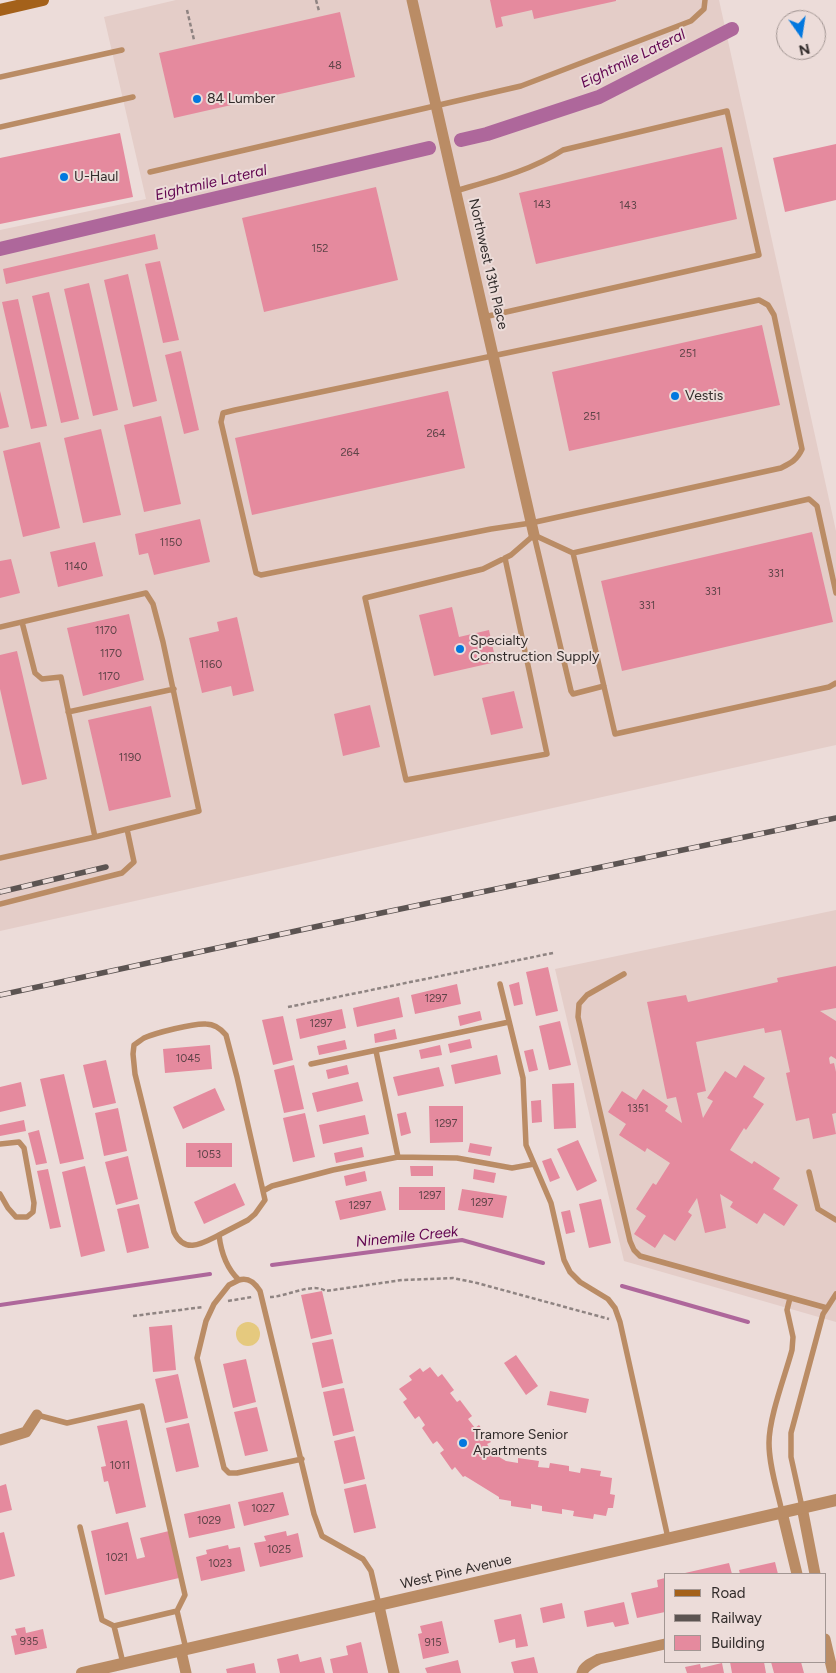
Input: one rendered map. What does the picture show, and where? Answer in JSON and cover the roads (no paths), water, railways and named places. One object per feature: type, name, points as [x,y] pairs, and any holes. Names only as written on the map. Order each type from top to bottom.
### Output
[{"type":"main road","points":[[0,10],[43,0]]},
{"type":"street","name":"Northwest 13th Place","points":[[412,0],[534,535]]},
{"type":"street","points":[[0,1440],[26,1432],[37,1415]]},
{"type":"street","name":"West Pine Avenue","points":[[82,1673],[836,1500]]},
{"type":"street","points":[[802,1507],[815,1573]]},
{"type":"street","points":[[782,1512],[797,1573]]},
{"type":"street","points":[[379,1606],[394,1673]]},
{"type":"street","points":[[826,1643],[833,1673]]},
{"type":"street","points":[[582,1672],[590,1663],[599,1659],[664,1644]]},
{"type":"street","points":[[184,1650],[186,1673]]},
{"type":"lane","points":[[150,172],[521,86],[691,21],[704,9],[705,0]]},
{"type":"lane","points":[[0,77],[122,50]]},
{"type":"lane","points":[[0,127],[133,97]]},
{"type":"lane","points":[[455,191],[514,174],[548,160],[564,150],[727,111],[759,255],[484,317]]},
{"type":"lane","points":[[758,300],[768,305],[774,315],[802,449],[796,460],[781,468],[531,522],[491,528],[258,575],[255,570],[221,422],[223,413],[493,356],[758,300]]},
{"type":"lane","points":[[534,535],[573,553],[809,499],[817,506],[836,593]]},
{"type":"lane","points":[[505,558],[547,754],[406,780],[365,598],[482,569],[511,555],[534,535]]},
{"type":"lane","points":[[534,535],[571,691],[574,694],[604,686]]},
{"type":"lane","points":[[573,553],[615,734],[828,687],[836,683]]},
{"type":"lane","points":[[0,627],[146,593],[153,604],[174,689],[199,811],[0,858]]},
{"type":"lane","points":[[22,622],[35,673],[42,679],[61,677],[95,836]]},
{"type":"lane","points":[[68,712],[174,689]]},
{"type":"lane","points":[[0,904],[122,873],[134,862],[126,829]]},
{"type":"lane","points":[[624,974],[587,995],[579,1004],[578,1017],[630,1241],[634,1250],[640,1256],[827,1308]]},
{"type":"lane","points":[[500,984],[522,1078],[526,1145],[551,1203],[564,1260],[570,1272],[580,1282],[608,1298],[615,1308],[620,1322],[668,1538]]},
{"type":"lane","points":[[311,1064],[510,1022]]},
{"type":"lane","points":[[196,1024],[207,1024],[222,1030],[226,1035],[265,1200],[248,1220],[219,1235],[194,1246],[187,1245],[177,1239],[135,1074],[134,1045],[144,1038],[196,1024]]},
{"type":"lane","points":[[376,1051],[398,1157]]},
{"type":"lane","points":[[0,1144],[19,1142],[24,1148],[34,1203],[33,1212],[27,1217],[16,1217],[0,1194]]},
{"type":"lane","points":[[263,1191],[272,1186],[333,1170],[398,1157],[457,1158],[512,1168],[534,1164]]},
{"type":"lane","points":[[809,1172],[818,1209],[836,1220]]},
{"type":"lane","points":[[219,1235],[225,1260],[232,1274],[239,1280]]},
{"type":"lane","points":[[302,1459],[237,1473],[229,1473],[224,1468],[197,1358],[206,1321],[214,1304],[229,1285],[239,1280],[243,1279],[254,1282],[260,1291],[302,1459],[314,1514],[322,1536],[363,1558],[371,1571],[379,1606]]},
{"type":"lane","points":[[802,1507],[791,1457],[791,1433],[823,1314],[836,1294]]},
{"type":"lane","points":[[782,1512],[771,1461],[769,1442],[770,1427],[792,1350],[792,1337],[787,1310],[790,1298]]},
{"type":"lane","points":[[37,1415],[67,1423],[142,1406],[185,1595],[177,1611],[184,1650]]},
{"type":"lane","points":[[80,1527],[102,1620],[114,1626],[177,1611]]},
{"type":"lane","points":[[114,1626],[123,1664]]},
{"type":"waterway","name":"Eightmile Lateral","points":[[461,140],[487,134],[599,97],[732,29]]},
{"type":"waterway","name":"Eightmile Lateral","points":[[0,249],[429,148]]},
{"type":"waterway","name":"Ninemile Creek","points":[[272,1265],[462,1240],[543,1263]]},
{"type":"waterway","name":"Ninemile Creek","points":[[0,1305],[210,1274]]},
{"type":"waterway","name":"Ninemile Creek","points":[[622,1286],[748,1322]]},
{"type":"railway","points":[[0,995],[836,818]]},
{"type":"railway","points":[[0,892],[106,867]]},
{"type":"place","name":"84 Lumber","points":[[197,99]]},
{"type":"place","name":"U-Haul","points":[[64,177]]},
{"type":"place","name":"Vestis","points":[[675,396]]},
{"type":"place","name":"Specialty Construction Supply","points":[[460,649]]},
{"type":"place","name":"Tramore Senior Apartments","points":[[463,1443]]}]
